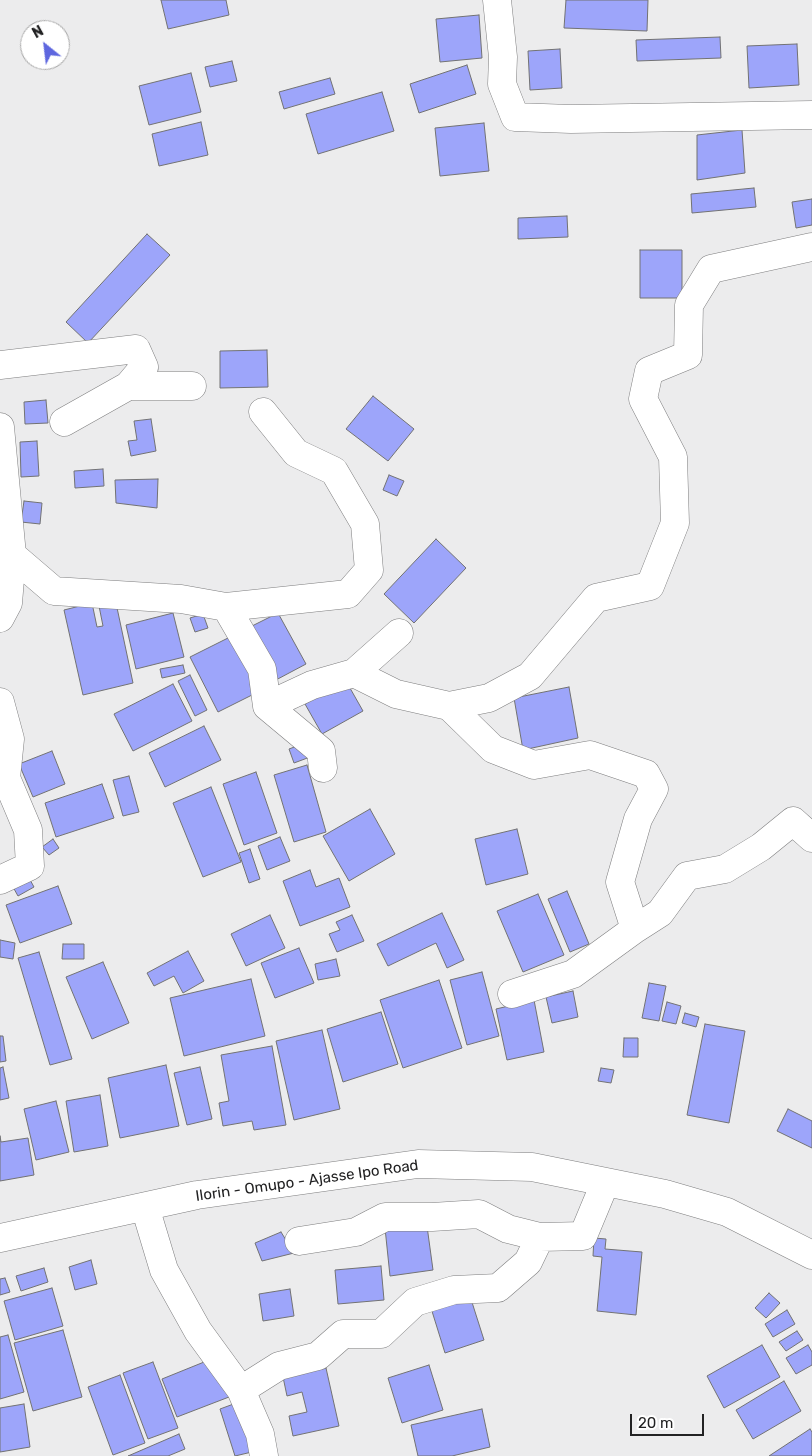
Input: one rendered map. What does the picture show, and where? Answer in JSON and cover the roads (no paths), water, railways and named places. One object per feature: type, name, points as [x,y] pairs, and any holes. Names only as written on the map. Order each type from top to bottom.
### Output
[{"type":"main road","points":[[497,0],[503,57],[502,84],[515,117],[570,120],[812,115]]},
{"type":"main road","points":[[354,673],[396,694],[449,706],[490,698],[530,676],[596,598],[650,586],[675,523],[673,457],[643,399],[649,371],[688,355],[690,306],[711,269],[769,254],[812,246]]},
{"type":"main road","points":[[0,365],[136,348],[144,367],[128,386],[64,422]]},
{"type":"main road","points":[[128,386],[192,386]]},
{"type":"main road","points":[[12,555],[54,591],[181,599],[226,607],[348,594],[369,570],[365,524],[334,471],[296,454],[262,412]]},
{"type":"main road","points":[[0,427],[12,555],[8,603],[0,618]]},
{"type":"main road","points":[[226,607],[262,669],[267,706],[321,751],[323,768]]},
{"type":"main road","points":[[267,706],[312,685],[354,673],[399,633]]},
{"type":"main road","points":[[0,702],[10,739],[6,778],[28,830],[30,866],[0,880]]},
{"type":"main road","points":[[449,706],[493,749],[534,765],[590,755],[646,774],[654,789],[638,819],[620,882],[636,929]]},
{"type":"main road","points":[[512,994],[573,974],[660,913],[687,876],[725,868],[761,847],[793,821],[812,838]]},
{"type":"main road","name":"Ilorin - Omupo - Ajasse Ipo Road","points":[[0,1238],[197,1195],[418,1164],[532,1167],[665,1194],[727,1212],[812,1255]]},
{"type":"main road","points":[[299,1241],[356,1232],[385,1216],[432,1217],[479,1214],[508,1229],[540,1237],[583,1236],[605,1183]]},
{"type":"main road","points":[[145,1207],[164,1270],[198,1331],[241,1390],[260,1434],[264,1456]]},
{"type":"main road","points":[[241,1390],[279,1366],[318,1356],[343,1334],[381,1334],[415,1302],[454,1290],[498,1288],[528,1262],[540,1237]]}]
